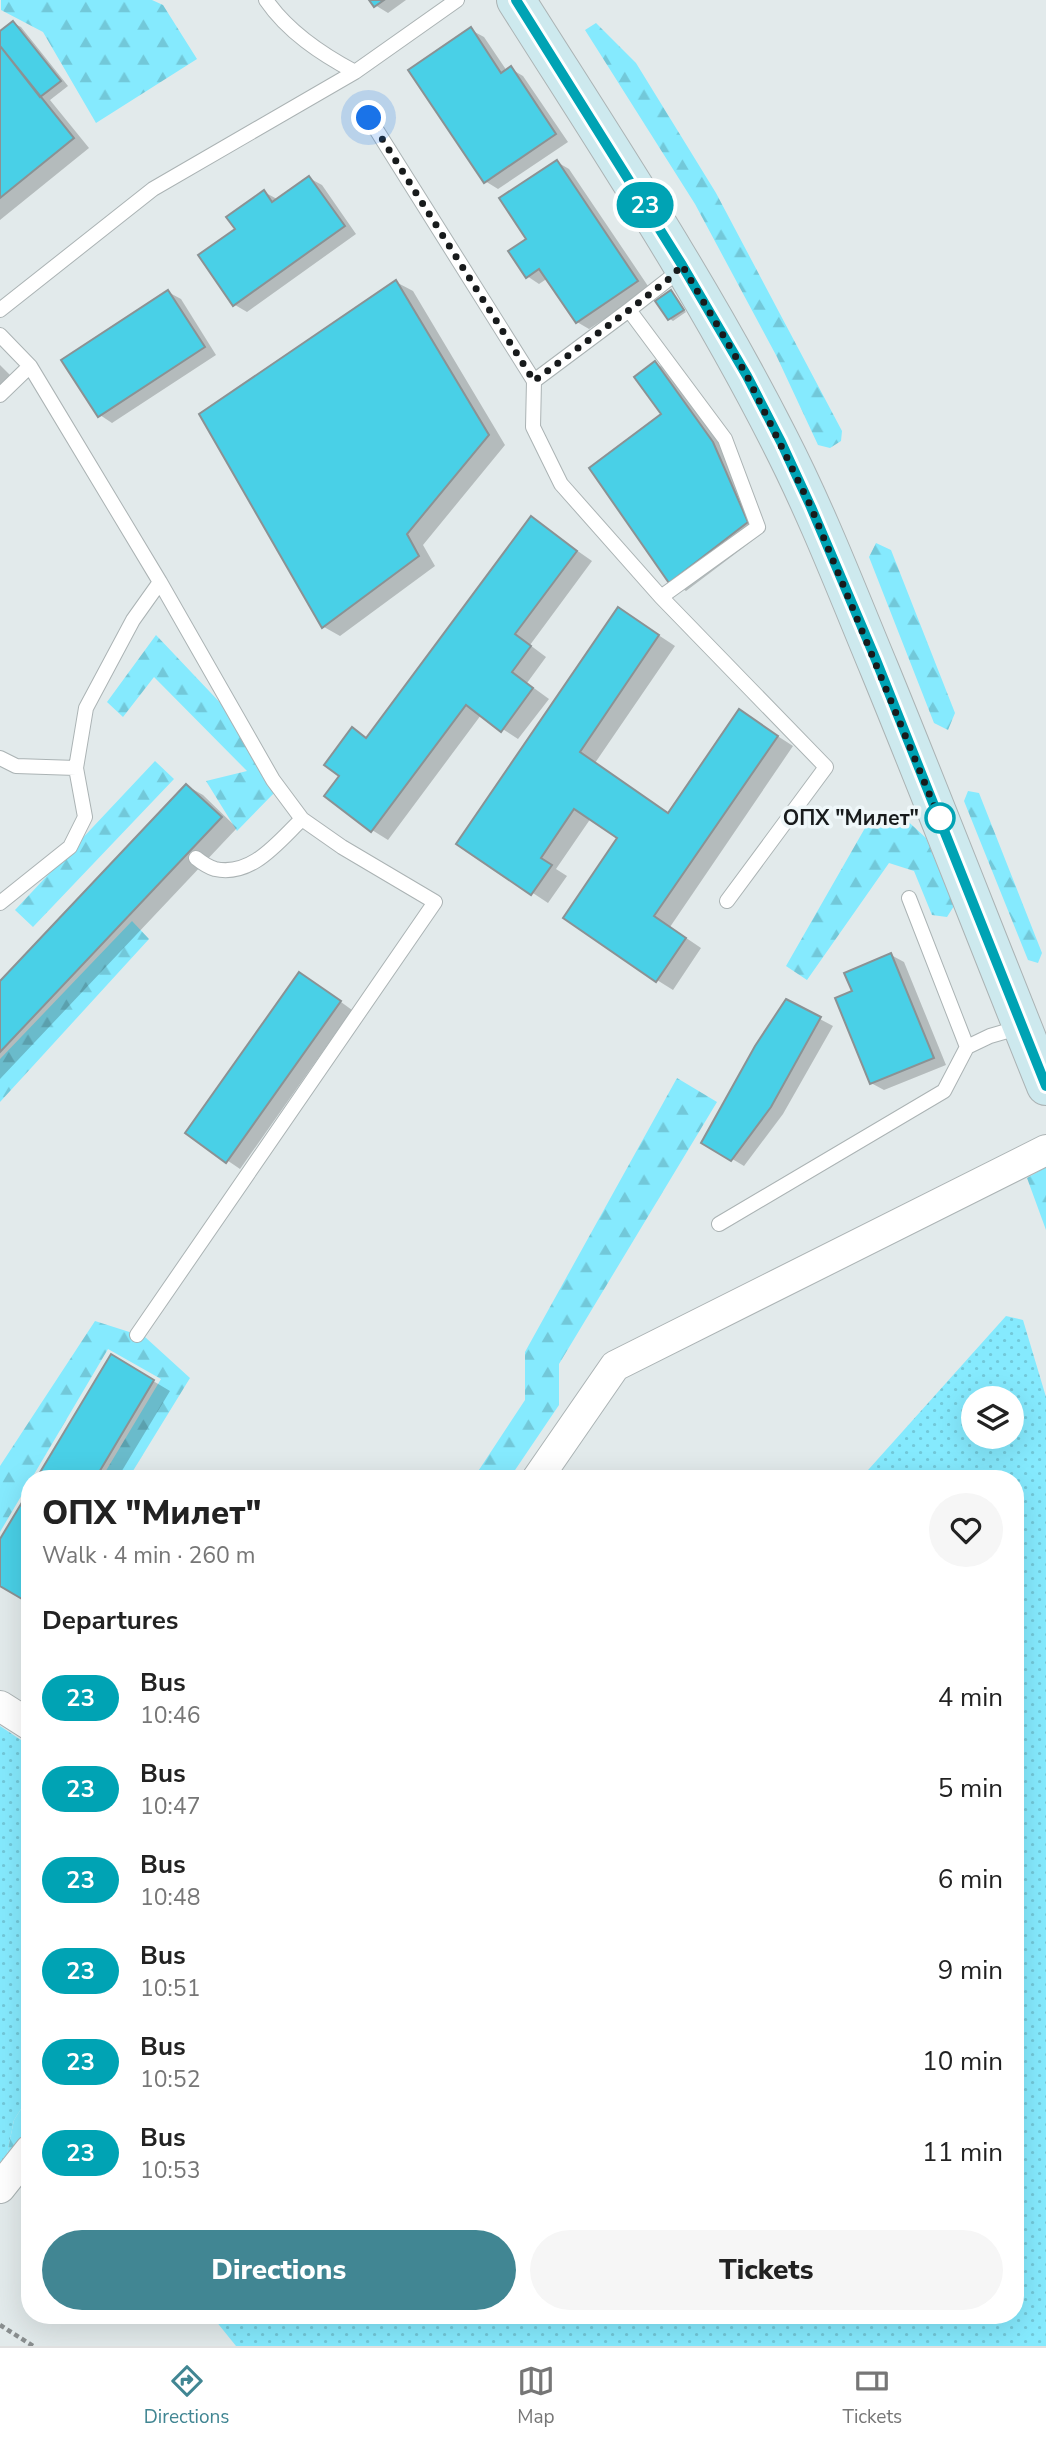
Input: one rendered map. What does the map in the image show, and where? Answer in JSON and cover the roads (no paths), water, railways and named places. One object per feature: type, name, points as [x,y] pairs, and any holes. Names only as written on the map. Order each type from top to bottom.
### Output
[{"type":"street","points":[[516,0],[682,265],[747,376],[811,507],[924,779],[1046,1086]]},
{"type":"street","points":[[543,1470],[615,1366],[1046,1150]]},
{"type":"street","points":[[0,1706],[21,1719]]},
{"type":"street","points":[[0,2188],[21,2161]]},
{"type":"lane","points":[[266,0],[280,21],[332,60],[355,72]]},
{"type":"lane","points":[[0,310],[153,189],[355,72],[457,0]]},
{"type":"lane","points":[[369,118],[534,381],[533,427],[561,484],[661,597],[826,767],[727,901]]},
{"type":"lane","points":[[534,381],[670,278],[682,265]]},
{"type":"lane","points":[[629,310],[725,439],[758,527],[661,597]]},
{"type":"lane","points":[[0,335],[30,366],[160,582],[273,780],[302,819],[342,847],[435,902],[137,1335]]},
{"type":"lane","points":[[0,395],[30,366]]},
{"type":"lane","points":[[0,903],[70,847],[85,817],[76,768],[86,708],[133,620],[160,582]]},
{"type":"lane","points":[[0,758],[16,766],[76,768]]},
{"type":"lane","points":[[196,858],[214,869],[239,869],[259,860],[302,819]]},
{"type":"lane","points":[[909,898],[967,1047]]},
{"type":"lane","points":[[719,1224],[944,1091],[967,1047],[990,1036],[1022,1027]]},
{"type":"place","name":"ОПХ \"Милет\"","points":[[940,818]]}]
